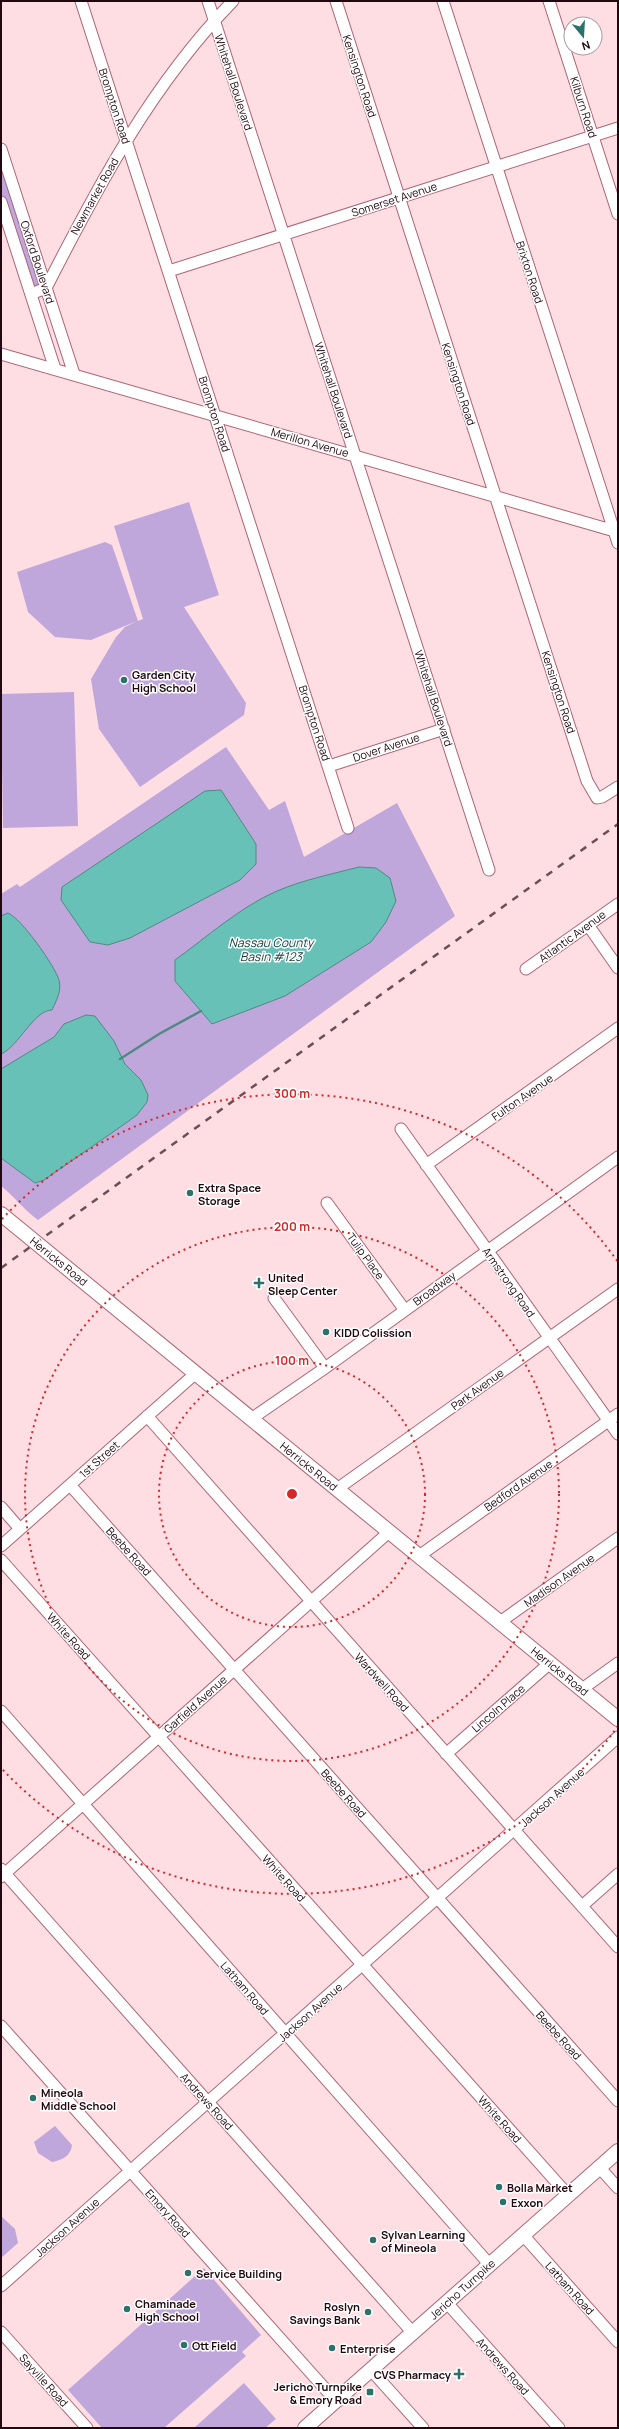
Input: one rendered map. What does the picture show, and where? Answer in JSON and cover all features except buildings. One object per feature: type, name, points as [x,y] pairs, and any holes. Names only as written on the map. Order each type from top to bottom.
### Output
[{"type":"main road","name":"Herricks Road","points":[[2,1212],[251,1419],[618,1719]]},
{"type":"main road","name":"Jericho Turnpike","points":[[305,2428],[618,2151]]},
{"type":"street","name":"Brompton Road","points":[[81,1],[127,138],[348,828]]},
{"type":"street","name":"Whitehall Boulevard","points":[[208,1],[490,870]]},
{"type":"street","name":"Newmarket Road","points":[[46,288],[88,205],[127,138],[161,88],[214,20],[233,1]]},
{"type":"street","name":"Kensington Road","points":[[336,1],[583,767],[592,792],[597,798],[602,798],[618,787]]},
{"type":"street","name":"Brixton Road","points":[[442,1],[616,531],[618,543]]},
{"type":"street","name":"Kilburn Road","points":[[549,1],[618,214]]},
{"type":"street","name":"Somerset Avenue","points":[[169,271],[618,128]]},
{"type":"street","name":"Oxford Boulevard","points":[[1,149],[4,166],[74,374]]},
{"type":"street","name":"Oxford Boulevard","points":[[1,202],[55,369]]},
{"type":"street","points":[[31,294],[46,288]]},
{"type":"street","name":"Merillon Avenue","points":[[1,354],[616,531]]},
{"type":"street","name":"Dover Avenue","points":[[328,766],[444,729]]},
{"type":"street","name":"Atlantic Avenue","points":[[526,969],[618,904]]},
{"type":"street","points":[[588,925],[618,968]]},
{"type":"street","name":"Fulton Avenue","points":[[426,1165],[618,1028]]},
{"type":"street","name":"Armstrong Road","points":[[401,1129],[618,1434]]},
{"type":"street","name":"Broadway","points":[[251,1419],[325,1368],[404,1309],[618,1157]]},
{"type":"street","name":"Tulip Place","points":[[327,1203],[404,1309]]},
{"type":"street","name":"Park Avenue","points":[[337,1489],[618,1289]]},
{"type":"street","points":[[274,1298],[325,1368]]},
{"type":"street","name":"1st Street","points":[[1,1546],[196,1373]]},
{"type":"street","name":"Bedford Avenue","points":[[419,1556],[618,1414]]},
{"type":"street","name":"Wardwell Road","points":[[147,1416],[618,1947]]},
{"type":"street","name":"Beebe Road","points":[[70,1485],[618,2101]]},
{"type":"street","points":[[1,1507],[20,1529]]},
{"type":"street","name":"Garfield Avenue","points":[[2,1873],[83,1804],[389,1532]]},
{"type":"street","name":"Madison Avenue","points":[[500,1622],[618,1538]]},
{"type":"street","name":"White Road","points":[[1,1560],[568,2195]]},
{"type":"street","name":"Lincoln Place","points":[[446,1754],[550,1663]]},
{"type":"street","points":[[582,1689],[618,1663]]},
{"type":"street","name":"Latham Road","points":[[1,1711],[490,2264]]},
{"type":"street","name":"Jackson Avenue","points":[[1,2286],[618,1737]]},
{"type":"street","name":"Andrews Road","points":[[2,1873],[413,2333]]},
{"type":"street","points":[[582,1906],[618,1874]]},
{"type":"street","name":"Emory Road","points":[[1,2026],[336,2401]]},
{"type":"street","points":[[599,2167],[618,2188]]},
{"type":"street","name":"Latham Road","points":[[523,2235],[618,2342]]},
{"type":"street","name":"Andrews Road","points":[[447,2303],[559,2428]]},
{"type":"street","name":"Sayville Road","points":[[1,2332],[86,2428]]},
{"type":"street","points":[[371,2370],[423,2428]]},
{"type":"shaded area","points":[[1,153],[45,287],[32,291],[1,195]]},
{"type":"shaded area","points":[[189,502],[219,595],[184,607],[246,703],[244,715],[140,787],[99,729],[91,679],[116,637],[125,627],[137,621],[91,640],[55,637],[28,612],[17,572],[105,542],[112,545],[138,621],[143,619],[114,526]]},
{"type":"shaded area","points":[[74,692],[78,826],[3,828],[1,694]]},
{"type":"shaded area","name":"Nassau County Basin #123","points":[[226,747],[269,810],[285,801],[304,857],[397,803],[455,916],[38,1220],[1,1186],[1,894],[17,884],[20,887]]},
{"type":"shaded area","points":[[55,2126],[72,2145],[68,2155],[52,2162],[38,2153],[34,2142]]},
{"type":"shaded area","points":[[1,2216],[15,2229],[18,2243],[1,2258]]},
{"type":"shaded area","name":"Ott Field","points":[[204,2268],[261,2335],[242,2352],[246,2356],[164,2428],[102,2428],[68,2390]]},
{"type":"shaded area","points":[[244,2383],[276,2419],[265,2428],[194,2428]]},
{"type":"water","points":[[221,790],[256,844],[256,864],[240,880],[130,938],[108,945],[90,942],[61,900],[62,887],[205,791]]},
{"type":"water","name":"Nassau County Basin #123","points":[[359,867],[376,868],[390,878],[396,901],[386,922],[371,942],[285,996],[212,1024],[175,981],[175,960],[250,905],[287,887]]},
{"type":"water","points":[[8,913],[21,924],[45,954],[56,973],[60,988],[52,1010],[39,1016],[8,1050],[1,1054],[1,916]]},
{"type":"water","points":[[86,1015],[95,1016],[114,1041],[125,1064],[141,1080],[148,1095],[147,1102],[137,1115],[126,1123],[44,1180],[35,1183],[1,1158],[1,1069],[54,1037],[64,1024]]},
{"type":"waterway","points":[[120,1059],[159,1034],[201,1011]]},
{"type":"railway","points":[[1,1268],[618,824]]},
{"type":"place","name":"Garden City High School","points":[[124,680]]},
{"type":"place","name":"Extra Space Storage","points":[[190,1193]]},
{"type":"place","name":"United Sleep Center","points":[[259,1283]]},
{"type":"place","name":"KIDD Colission","points":[[326,1332]]},
{"type":"place","name":"Mineola Middle School","points":[[33,2098]]},
{"type":"place","name":"Bolla Market","points":[[499,2187]]},
{"type":"place","name":"Exxon","points":[[503,2202]]},
{"type":"place","name":"Sylvan Learning of Mineola","points":[[373,2240]]},
{"type":"place","name":"Service Building","points":[[188,2273]]},
{"type":"place","name":"Chaminade High School","points":[[127,2309]]},
{"type":"place","name":"Roslyn Savings Bank","points":[[368,2312]]},
{"type":"place","name":"Ott Field","points":[[184,2345]]},
{"type":"place","name":"Enterprise","points":[[332,2348]]},
{"type":"place","name":"CVS Pharmacy","points":[[459,2374]]},
{"type":"place","name":"Jericho Turnpike & Emory Road","points":[[370,2392]]}]
